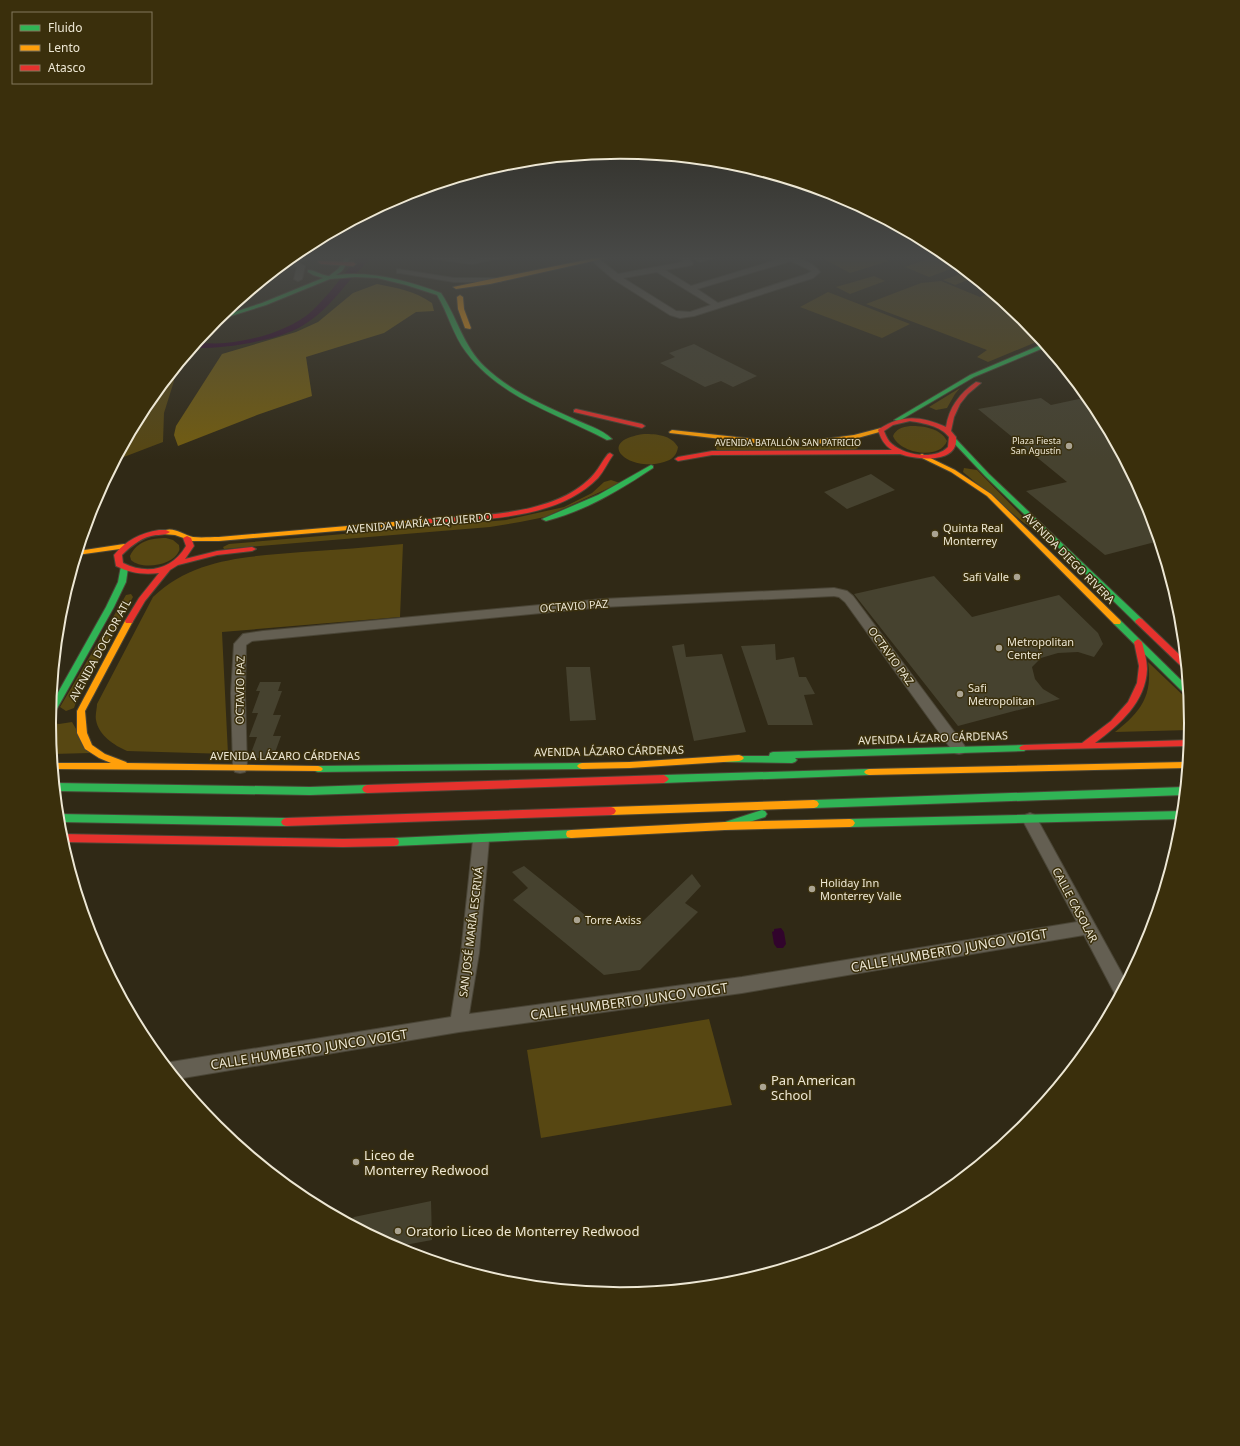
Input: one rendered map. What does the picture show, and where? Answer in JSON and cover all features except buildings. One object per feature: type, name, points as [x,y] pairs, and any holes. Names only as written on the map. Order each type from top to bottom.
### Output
[{"type":"main road","points":[[455,324],[474,359],[500,381],[536,403],[590,427],[609,439],[619,432],[642,426]]},
{"type":"main road","points":[[467,324],[470,334]]},
{"type":"main road","points":[[895,421],[972,376],[1040,347]]},
{"type":"main road","points":[[895,421],[910,419],[920,420],[931,423],[948,432],[952,412],[959,398],[975,384],[1046,354]]},
{"type":"main road","points":[[538,394],[566,408],[605,418],[653,427]]},
{"type":"main road","points":[[920,406],[931,412]]},
{"type":"main road","points":[[942,413],[952,412]]},
{"type":"main road","points":[[590,427],[601,423],[605,418]]},
{"type":"main road","name":"AVENIDA BATALLÓN SAN PATRICIO","points":[[808,442],[854,437],[881,430],[886,425],[895,421]]},
{"type":"main road","points":[[663,428],[672,432]]},
{"type":"main road","points":[[881,430],[881,437],[885,442],[899,452]]},
{"type":"main road","name":"AVENIDA BATALLÓN SAN PATRICIO","points":[[672,432],[775,442]]},
{"type":"main road","name":"AVENIDA BATALLÓN SAN PATRICIO","points":[[672,432],[679,437],[684,446],[675,460],[712,453],[899,452],[922,456]]},
{"type":"main road","name":"AVENIDA DIEGO RIVERA","points":[[948,432],[987,475],[1180,659]]},
{"type":"main road","points":[[712,453],[707,444],[715,437]]},
{"type":"main road","points":[[854,437],[864,446],[861,452]]},
{"type":"main road","name":"AVENIDA MARÍA IZQUIERDO","points":[[124,546],[136,538],[150,533],[178,533],[187,538],[219,538],[487,517],[516,513],[544,506],[570,497],[604,473],[613,457],[607,444],[609,439]]},
{"type":"main road","points":[[922,456],[943,453],[950,449],[954,440]]},
{"type":"main road","name":"AVENIDA DIEGO RIVERA","points":[[922,456],[958,474],[989,495],[1183,687]]},
{"type":"main road","points":[[634,466],[661,466]]},
{"type":"main road","points":[[537,521],[573,511],[594,502],[651,467]]},
{"type":"main road","points":[[620,476],[628,482]]},
{"type":"main road","points":[[178,563],[187,554],[190,546],[187,538]]},
{"type":"main road","points":[[217,553],[216,548],[219,538]]},
{"type":"main road","points":[[83,552],[124,546]]},
{"type":"main road","name":"AVENIDA DOCTOR ATL","points":[[56,709],[119,590],[122,582],[118,555],[124,546]]},
{"type":"main road","points":[[119,565],[136,572],[151,572],[217,553],[260,548]]},
{"type":"main road","name":"AVENIDA DOCTOR ATL","points":[[136,768],[98,753],[84,742],[81,736],[80,726],[81,711],[144,589],[167,568]]},
{"type":"main road","points":[[119,590],[131,588]]},
{"type":"main road","points":[[1151,632],[1179,647]]},
{"type":"main road","points":[[1084,746],[1123,715],[1138,692],[1143,670],[1138,642]]},
{"type":"main road","points":[[71,716],[81,711]]},
{"type":"main road","name":"AVENIDA LÁZARO CÁRDENAS","points":[[58,766],[240,768],[630,765],[766,756],[1183,743]]},
{"type":"main road","points":[[724,759],[877,761]]},
{"type":"main road","points":[[890,762],[902,763],[930,770]]},
{"type":"main road","points":[[60,787],[310,790],[930,770],[1182,765]]},
{"type":"main road","points":[[65,818],[310,822],[1180,791]]},
{"type":"main road","points":[[725,826],[759,815],[866,802]]},
{"type":"main road","points":[[68,838],[343,843],[481,840],[725,826],[1030,820],[1176,815]]},
{"type":"street","name":"OCTAVIO PAZ","points":[[240,768],[238,676],[240,644],[248,638],[293,632],[603,603],[834,592],[843,594],[849,599],[959,749]]},
{"type":"street","name":"CALLE CASOLAR","points":[[1030,820],[1119,985]]},
{"type":"street","name":"SAN JOSÉ MARÍA ESCRIVÁ","points":[[459,1024],[470,953],[481,840]]},
{"type":"street","name":"CALLE HUMBERTO JUNCO VOIGT","points":[[176,1070],[459,1024],[742,985],[1087,927]]},
{"type":"shaded area","points":[[292,324],[304,324],[291,331],[264,340],[219,347],[199,348],[203,343],[236,342],[259,337]]},
{"type":"shaded area","points":[[313,324],[397,324],[384,333],[306,357],[312,396],[257,415],[178,446],[174,435],[176,426],[222,354],[296,332]]},
{"type":"shaded area","points":[[846,324],[909,324],[882,338]]},
{"type":"shaded area","points":[[920,324],[1019,324],[1036,342],[988,362],[977,357],[987,350]]},
{"type":"shaded area","points":[[174,379],[164,413],[163,442],[123,457],[151,410]]},
{"type":"shaded area","points":[[960,388],[947,408],[936,410],[929,407]]},
{"type":"shaded area","points":[[910,426],[926,427],[936,431],[940,433],[947,441],[943,447],[928,453],[903,447],[893,436],[900,429]]},
{"type":"shaded area","points":[[644,434],[659,435],[672,440],[678,447],[675,455],[667,461],[651,464],[629,460],[622,455],[619,449],[621,443],[629,438]]},
{"type":"shaded area","points":[[724,442],[797,447],[850,443],[858,446],[858,448],[854,450],[721,453],[716,449],[717,444]]},
{"type":"shaded area","points":[[964,468],[977,470],[1036,530],[1024,523],[963,472]]},
{"type":"shaded area","points":[[611,480],[620,483],[545,517],[520,522],[490,527],[224,549],[223,547],[229,544],[506,520],[564,507],[592,493],[604,482]]},
{"type":"shaded area","points":[[166,538],[173,540],[179,545],[179,551],[176,556],[170,560],[164,563],[149,566],[136,563],[131,560],[130,556],[133,551],[145,541]]},
{"type":"shaded area","points":[[403,544],[400,617],[222,632],[228,754],[127,751],[112,743],[100,731],[96,718],[97,704],[153,597],[169,584],[186,574],[223,561],[282,554]]},
{"type":"shaded area","points":[[131,594],[133,597],[74,708],[66,711],[60,707],[126,595]]},
{"type":"shaded area","points":[[1148,662],[1183,696],[1184,730],[1115,732],[1132,717],[1143,702],[1149,684]]},
{"type":"shaded area","points":[[72,722],[90,753],[57,754],[56,723]]},
{"type":"shaded area","points":[[781,928],[784,932],[786,944],[783,948],[777,948],[774,944],[772,932],[774,929]]},
{"type":"shaded area","points":[[709,1019],[732,1105],[541,1138],[527,1050]]},
{"type":"traffic: fast","points":[[454,324],[468,351],[481,367],[497,380],[533,402],[609,439]]},
{"type":"traffic: fast","points":[[897,420],[972,376],[1040,347]]},
{"type":"traffic: fast","points":[[954,440],[987,475],[1139,621]]},
{"type":"traffic: fast","points":[[546,519],[574,509],[600,497],[651,467]]},
{"type":"traffic: fast","points":[[57,702],[110,607],[122,582],[124,568]]},
{"type":"traffic: fast","points":[[1117,622],[1183,687]]},
{"type":"traffic: fast","points":[[773,755],[1024,748]]},
{"type":"traffic: fast","points":[[724,759],[792,760]]},
{"type":"traffic: fast","points":[[318,769],[582,766]]},
{"type":"traffic: fast","points":[[664,779],[869,772]]},
{"type":"traffic: fast","points":[[60,787],[310,791],[367,789]]},
{"type":"traffic: fast","points":[[814,804],[1180,791]]},
{"type":"traffic: fast","points":[[725,826],[762,814]]},
{"type":"traffic: fast","points":[[850,823],[1176,815]]},
{"type":"traffic: fast","points":[[65,818],[286,822]]},
{"type":"traffic: fast","points":[[394,842],[571,834]]},
{"type":"traffic: slow","points":[[816,442],[854,437],[881,430]]},
{"type":"traffic: slow","points":[[672,432],[764,442]]},
{"type":"traffic: slow","points":[[922,456],[953,471],[989,495],[1117,622]]},
{"type":"traffic: slow","points":[[166,532],[176,533],[192,539],[219,539],[429,521]]},
{"type":"traffic: slow","points":[[83,552],[124,546]]},
{"type":"traffic: slow","points":[[123,764],[102,756],[88,747],[82,733],[81,711],[129,621]]},
{"type":"traffic: slow","points":[[582,766],[630,765],[739,758]]},
{"type":"traffic: slow","points":[[869,772],[1182,765]]},
{"type":"traffic: slow","points":[[58,766],[318,769]]},
{"type":"traffic: slow","points":[[611,811],[814,804]]},
{"type":"traffic: slow","points":[[571,834],[725,826],[850,823]]},
{"type":"traffic: jam","points":[[948,432],[951,417],[957,404],[961,398],[978,383]]},
{"type":"traffic: jam","points":[[576,411],[642,426]]},
{"type":"traffic: jam","points":[[910,419],[922,421],[949,432],[952,437],[953,444],[951,448],[938,455],[918,456],[898,451],[889,445],[884,439],[881,430],[891,424],[910,419]]},
{"type":"traffic: jam","points":[[678,459],[712,453],[899,452]]},
{"type":"traffic: jam","points":[[429,521],[505,515],[531,510],[555,503],[577,492],[596,476],[610,455]]},
{"type":"traffic: jam","points":[[166,532],[145,535],[128,545],[118,555],[119,564],[128,569],[149,572],[169,568],[185,555],[190,546],[187,538]]},
{"type":"traffic: jam","points":[[178,563],[217,553],[252,549]]},
{"type":"traffic: jam","points":[[129,621],[142,600],[167,568]]},
{"type":"traffic: jam","points":[[1139,621],[1180,660]]},
{"type":"traffic: jam","points":[[1084,746],[1114,723],[1131,704],[1137,694],[1141,683],[1143,670],[1138,642]]},
{"type":"traffic: jam","points":[[1024,748],[1183,743]]},
{"type":"traffic: jam","points":[[367,789],[664,779]]},
{"type":"traffic: jam","points":[[286,822],[611,811]]},
{"type":"traffic: jam","points":[[68,838],[343,843],[394,842]]},
{"type":"place","name":"Plaza Fiesta San Agustín","points":[[1069,446]]},
{"type":"place","name":"Quinta Real Monterrey","points":[[935,534]]},
{"type":"place","name":"Safi Valle","points":[[1017,577]]},
{"type":"place","name":"Metropolitan Center","points":[[999,648]]},
{"type":"place","name":"Safi Metropolitan","points":[[960,694]]},
{"type":"place","name":"Holiday Inn Monterrey Valle","points":[[812,889]]},
{"type":"place","name":"Torre Axiss","points":[[577,920]]},
{"type":"place","name":"Pan American School","points":[[763,1087]]},
{"type":"place","name":"Liceo de Monterrey Redwood","points":[[356,1162]]},
{"type":"place","name":"Oratorio Liceo de Monterrey Redwood","points":[[398,1231]]}]
